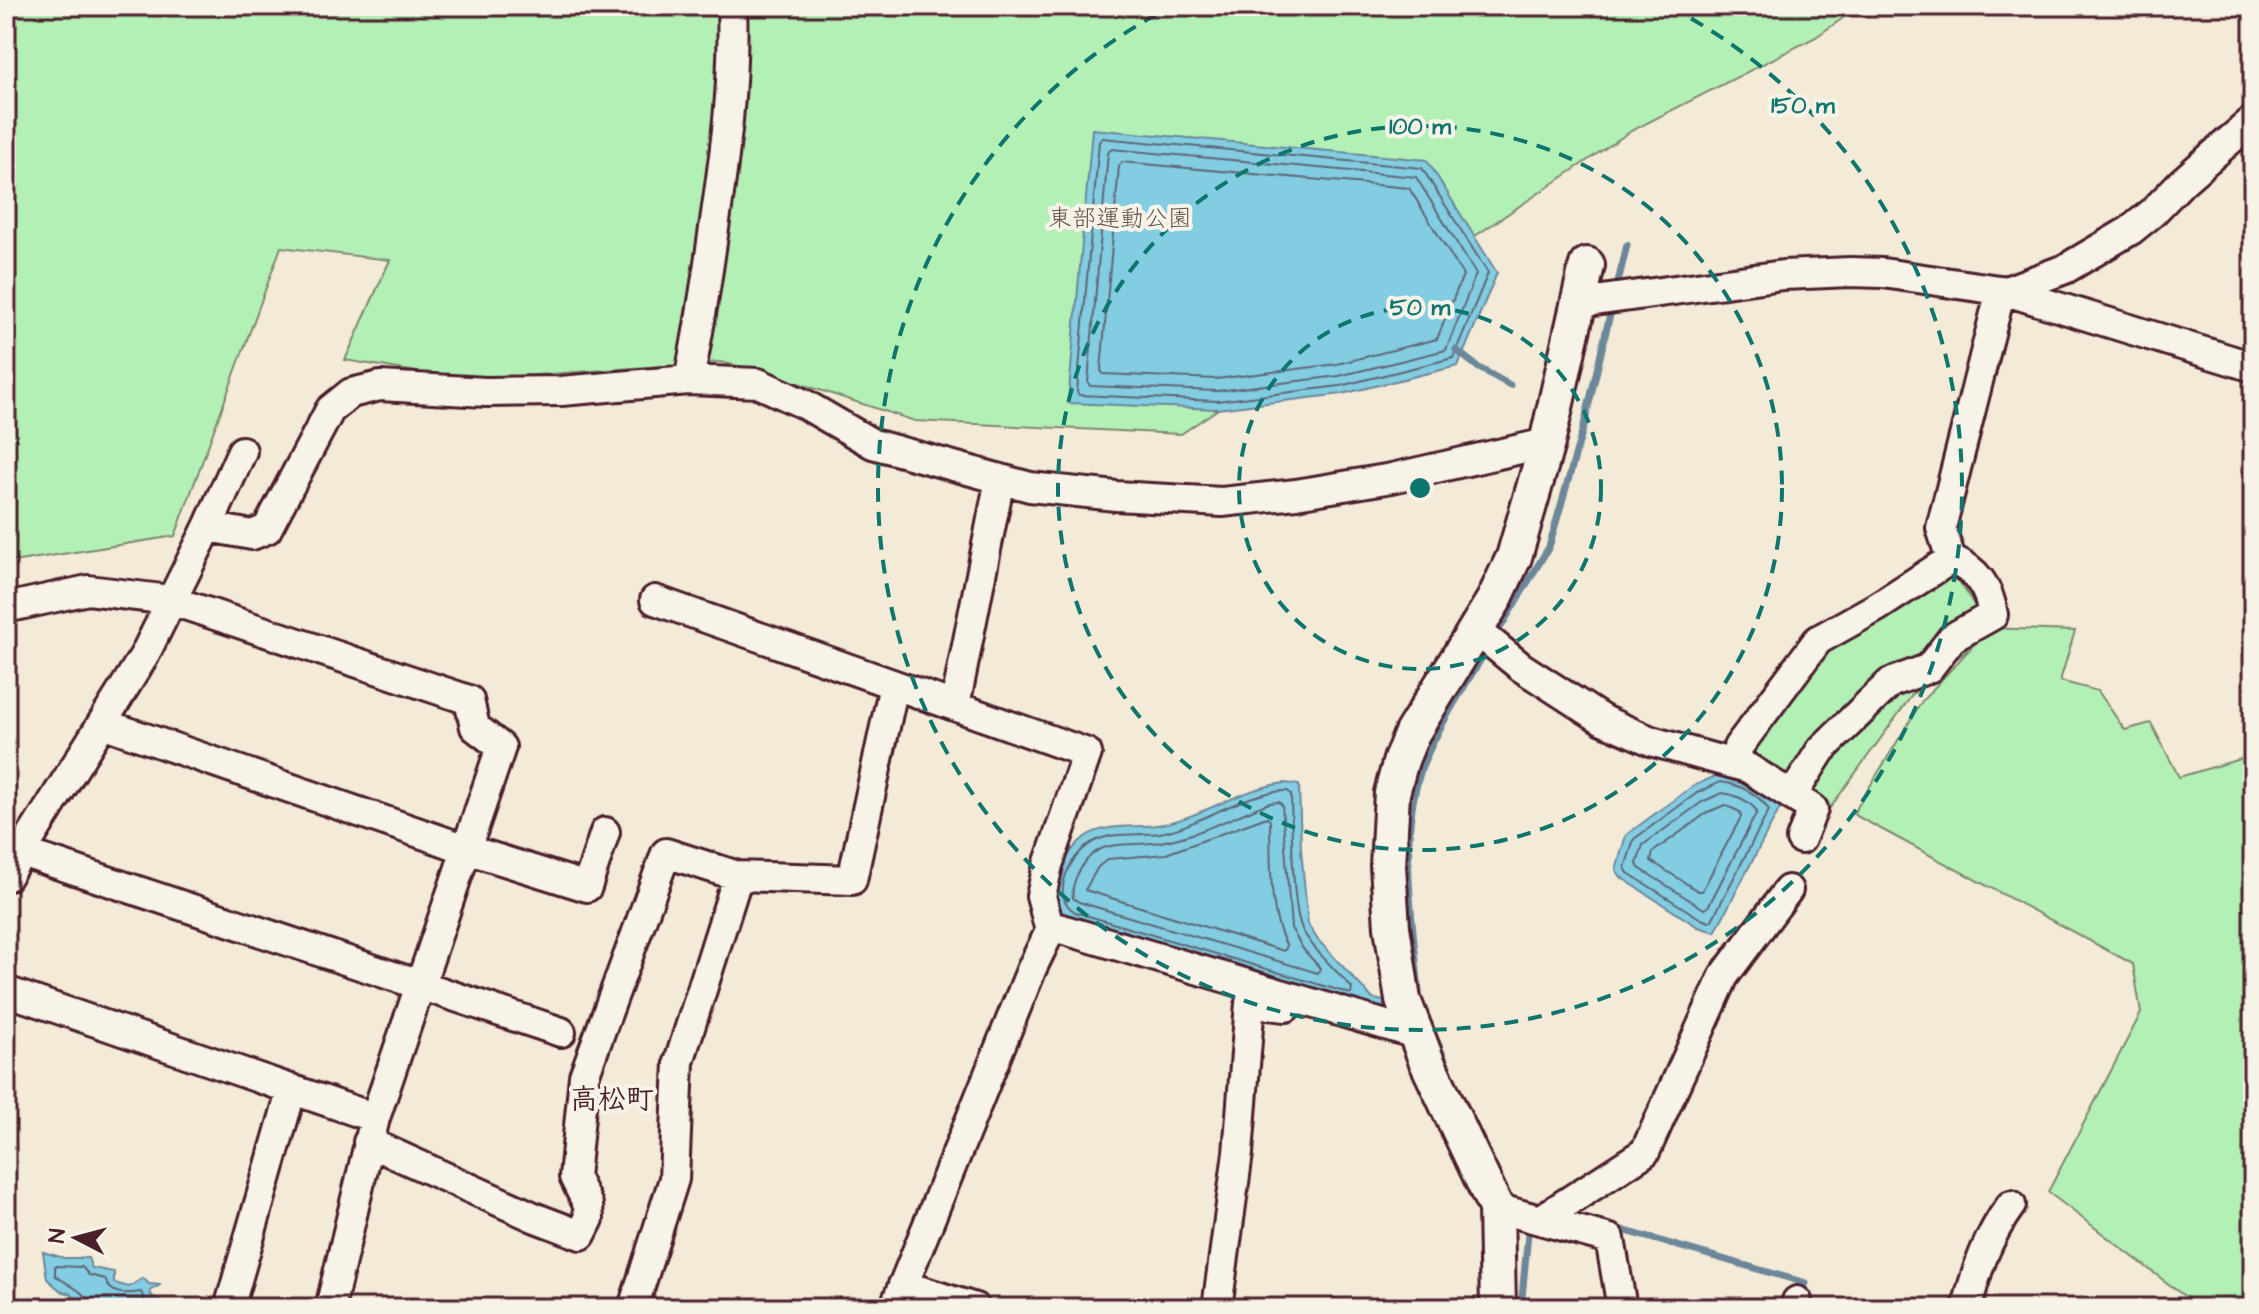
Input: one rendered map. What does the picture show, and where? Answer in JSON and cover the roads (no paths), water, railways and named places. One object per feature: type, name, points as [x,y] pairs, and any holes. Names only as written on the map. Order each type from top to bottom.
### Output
[{"type":"street","points":[[689,380],[723,171],[731,100],[732,6]]},
{"type":"street","points":[[2004,291],[2065,269],[2131,230],[2253,120]]},
{"type":"street","points":[[1498,1308],[1496,1208],[1403,1000],[1392,927],[1388,866],[1392,793],[1412,733],[1494,600],[1514,557],[1547,443],[1587,265]]},
{"type":"street","points":[[1580,303],[1783,275],[1883,273],[2004,291],[2253,367]]},
{"type":"street","points":[[1792,796],[1821,750],[1890,683],[1929,668],[1952,638],[1993,615],[1983,581],[1968,566],[1951,559],[1941,528],[2004,291]]},
{"type":"street","points":[[208,527],[252,535],[267,529],[330,410],[351,393],[380,386],[486,392],[561,391],[689,380],[758,383],[806,405],[873,444],[1030,487],[1222,502],[1296,494],[1392,478],[1547,443]]},
{"type":"street","points":[[6,877],[14,849],[102,723],[144,656],[242,451]]},
{"type":"street","points":[[955,706],[1000,479]]},
{"type":"street","points":[[1737,765],[1738,747],[1818,640],[1877,607],[1951,559]]},
{"type":"street","points":[[9,611],[88,590],[170,600],[469,700],[475,727],[501,747],[371,1130],[330,1308]]},
{"type":"street","points":[[655,600],[1087,753],[1048,865],[1041,896],[1050,931],[1032,968],[898,1297],[975,1308]]},
{"type":"street","points":[[1476,630],[1521,667],[1603,720],[1651,741],[1748,768],[1813,809],[1801,839]]},
{"type":"street","points":[[6,991],[292,1089],[536,1218],[581,1235],[589,1219],[588,1205],[574,1177],[584,1076],[666,853],[738,876],[852,880],[894,685]]},
{"type":"street","points":[[102,723],[466,849],[587,887],[605,832]]},
{"type":"street","points":[[14,849],[561,1032]]},
{"type":"street","points":[[633,1308],[674,1179],[679,1062],[738,876]]},
{"type":"street","points":[[1540,1220],[1645,1152],[1724,976],[1788,890]]},
{"type":"street","points":[[1050,931],[1058,928],[1119,944],[1416,1034]]},
{"type":"street","points":[[1217,1308],[1238,1153],[1250,1003],[1289,1007],[1310,1002]]},
{"type":"street","points":[[229,1308],[292,1089]]},
{"type":"street","points":[[1967,1308],[1974,1278],[1996,1226],[2011,1205]]},
{"type":"street","points":[[1496,1208],[1610,1239],[1622,1308]]},
{"type":"water","points":[[1092,129],[1427,160],[1497,273],[1458,366],[1342,394],[1217,409],[1068,403]]},
{"type":"water","points":[[1720,774],[1753,785],[1780,808],[1715,932],[1698,927],[1622,878],[1616,870],[1626,835],[1693,786]]},
{"type":"water","points":[[1285,783],[1299,785],[1308,924],[1317,939],[1373,999],[1385,1001],[1381,1012],[1071,919],[1057,907],[1054,900],[1057,880],[1073,848],[1085,837],[1110,828],[1174,821],[1252,791]]},
{"type":"water","points":[[43,1252],[64,1258],[88,1258],[92,1268],[114,1272],[114,1283],[129,1287],[143,1278],[149,1284],[160,1285],[150,1291],[161,1301],[163,1308],[84,1308],[71,1294],[61,1291],[47,1279]]},
{"type":"waterway","points":[[1616,290],[1627,245]]},
{"type":"waterway","points":[[1494,638],[1549,547],[1584,425],[1612,306]]},
{"type":"waterway","points":[[1456,350],[1479,368],[1510,385]]},
{"type":"waterway","points":[[1419,993],[1408,850],[1414,794],[1435,738],[1488,648]]},
{"type":"waterway","points":[[1434,1034],[1448,1067]]},
{"type":"waterway","points":[[1521,1308],[1529,1223]]},
{"type":"waterway","points":[[1612,1227],[1806,1283]]},
{"type":"district","name":"高松町","points":[[612,1099]]},
{"type":"park label","name":"東部運動公園","points":[[1120,219]]}]
